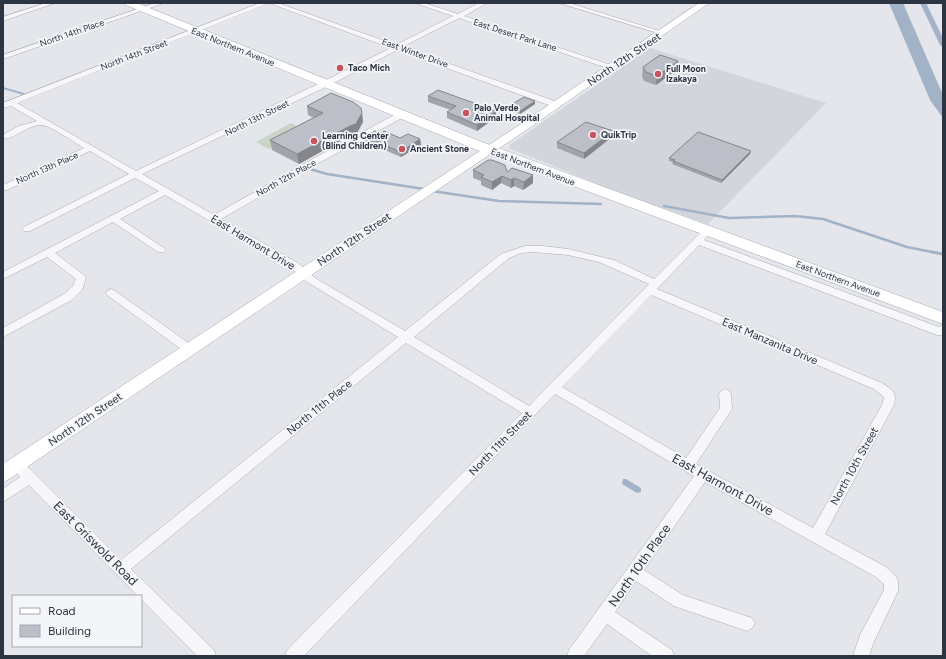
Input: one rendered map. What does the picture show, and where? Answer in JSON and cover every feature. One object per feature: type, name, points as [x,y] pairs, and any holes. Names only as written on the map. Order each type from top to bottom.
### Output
[{"type":"main road","name":"East Northern Avenue","points":[[129,3],[489,150],[679,221],[702,236],[943,318]]},
{"type":"street","points":[[3,19],[52,3]]},
{"type":"street","name":"North 14th Place","points":[[142,9],[153,3]]},
{"type":"street","name":"North 14th Place","points":[[3,57],[161,3]]},
{"type":"street","name":"North 14th Street","points":[[3,106],[13,104],[266,3]]},
{"type":"street","name":"East Winter Drive","points":[[272,3],[557,104]]},
{"type":"street","name":"East Desert Park Lane","points":[[418,3],[613,67]]},
{"type":"street","name":"North 13th Street","points":[[27,229],[105,189],[325,84],[484,3]]},
{"type":"street","points":[[562,3],[663,33]]},
{"type":"street","name":"North 12th Street","points":[[10,469],[613,67],[705,3]]},
{"type":"street","name":"East Harmont Drive","points":[[13,104],[42,123],[90,148],[294,265],[311,280],[530,412]]},
{"type":"street","name":"North 12th Place","points":[[214,219],[312,163],[401,115]]},
{"type":"street","points":[[5,137],[38,128],[42,123]]},
{"type":"street","name":"North 13th Place","points":[[4,188],[90,148]]},
{"type":"street","points":[[3,276],[166,192]]},
{"type":"street","points":[[114,219],[161,250]]},
{"type":"street","name":"North 11th Street","points":[[293,656],[702,236]]},
{"type":"street","name":"East Northern Avenue","points":[[702,236],[941,332],[943,329]]},
{"type":"street","name":"East Manzanita Drive","points":[[519,250],[542,249],[596,258],[610,262],[652,287],[878,386],[890,395]]},
{"type":"street","name":"North 11th Place","points":[[122,568],[504,256],[519,250]]},
{"type":"street","points":[[3,333],[68,297],[78,288],[81,278],[48,253]]},
{"type":"street","points":[[111,292],[189,349]]},
{"type":"street","name":"East Harmont Drive","points":[[554,388],[703,474],[881,572],[891,581],[891,590],[866,641],[861,656]]},
{"type":"street","points":[[688,465],[726,410],[725,394]]},
{"type":"street","name":"North 10th Street","points":[[816,536],[888,404],[890,395]]},
{"type":"street","name":"East Griswold Road","points":[[10,469],[30,477],[208,656]]},
{"type":"street","name":"North 10th Place","points":[[575,656],[703,474]]},
{"type":"street","points":[[3,496],[30,477]]},
{"type":"street","points":[[634,572],[679,601],[747,623]]},
{"type":"street","points":[[605,614],[666,656]]},
{"type":"shaded area","points":[[650,48],[826,103],[708,224],[612,190],[509,148],[511,144]]},
{"type":"green space","points":[[291,123],[304,130],[269,149],[256,142]]},
{"type":"water","points":[[889,3],[903,3],[943,95],[943,118],[930,100]]},
{"type":"water","points":[[623,479],[626,479],[641,488],[641,492],[637,493],[622,484]]},
{"type":"building","points":[[660,55],[678,61],[657,76],[646,72],[643,67]]},
{"type":"building","points":[[438,90],[496,111],[477,125],[447,112],[456,106],[428,96]]},
{"type":"building","name":"Learning Center (Blind Children)","points":[[331,93],[353,102],[361,108],[362,113],[356,124],[297,154],[270,140],[323,113],[307,106]]},
{"type":"building","points":[[524,97],[535,101],[520,111],[509,106]]},
{"type":"building","points":[[586,122],[613,131],[584,153],[557,142]]},
{"type":"building","points":[[375,131],[382,133],[384,131],[400,138],[408,134],[420,139],[400,152],[366,136]]},
{"type":"building","points":[[698,132],[751,151],[722,180],[673,161],[675,160],[669,158]]},
{"type":"building","points":[[488,160],[505,165],[507,172],[512,168],[533,175],[524,182],[514,178],[511,180],[502,176],[492,182],[481,177],[484,175],[473,170]]},
{"type":"waterway","points":[[923,3],[943,45]]},
{"type":"waterway","points":[[3,88],[24,94]]},
{"type":"waterway","points":[[310,169],[327,174],[424,189]]},
{"type":"waterway","points":[[432,191],[499,201],[601,204]]},
{"type":"waterway","points":[[664,206],[729,218],[795,216],[823,219],[907,247],[932,252]]},
{"type":"waterway","points":[[932,252],[943,254]]},
{"type":"waterway","points":[[932,252],[937,253]]},
{"type":"place","name":"Taco Mich","points":[[340,68]]},
{"type":"place","name":"Full Moon Izakaya","points":[[658,74]]},
{"type":"place","name":"Palo Verde Animal Hospital","points":[[466,113]]},
{"type":"place","name":"QuikTrip","points":[[593,135]]},
{"type":"place","name":"Learning Center (Blind Children)","points":[[314,141]]},
{"type":"place","name":"Ancient Stone","points":[[402,149]]}]
